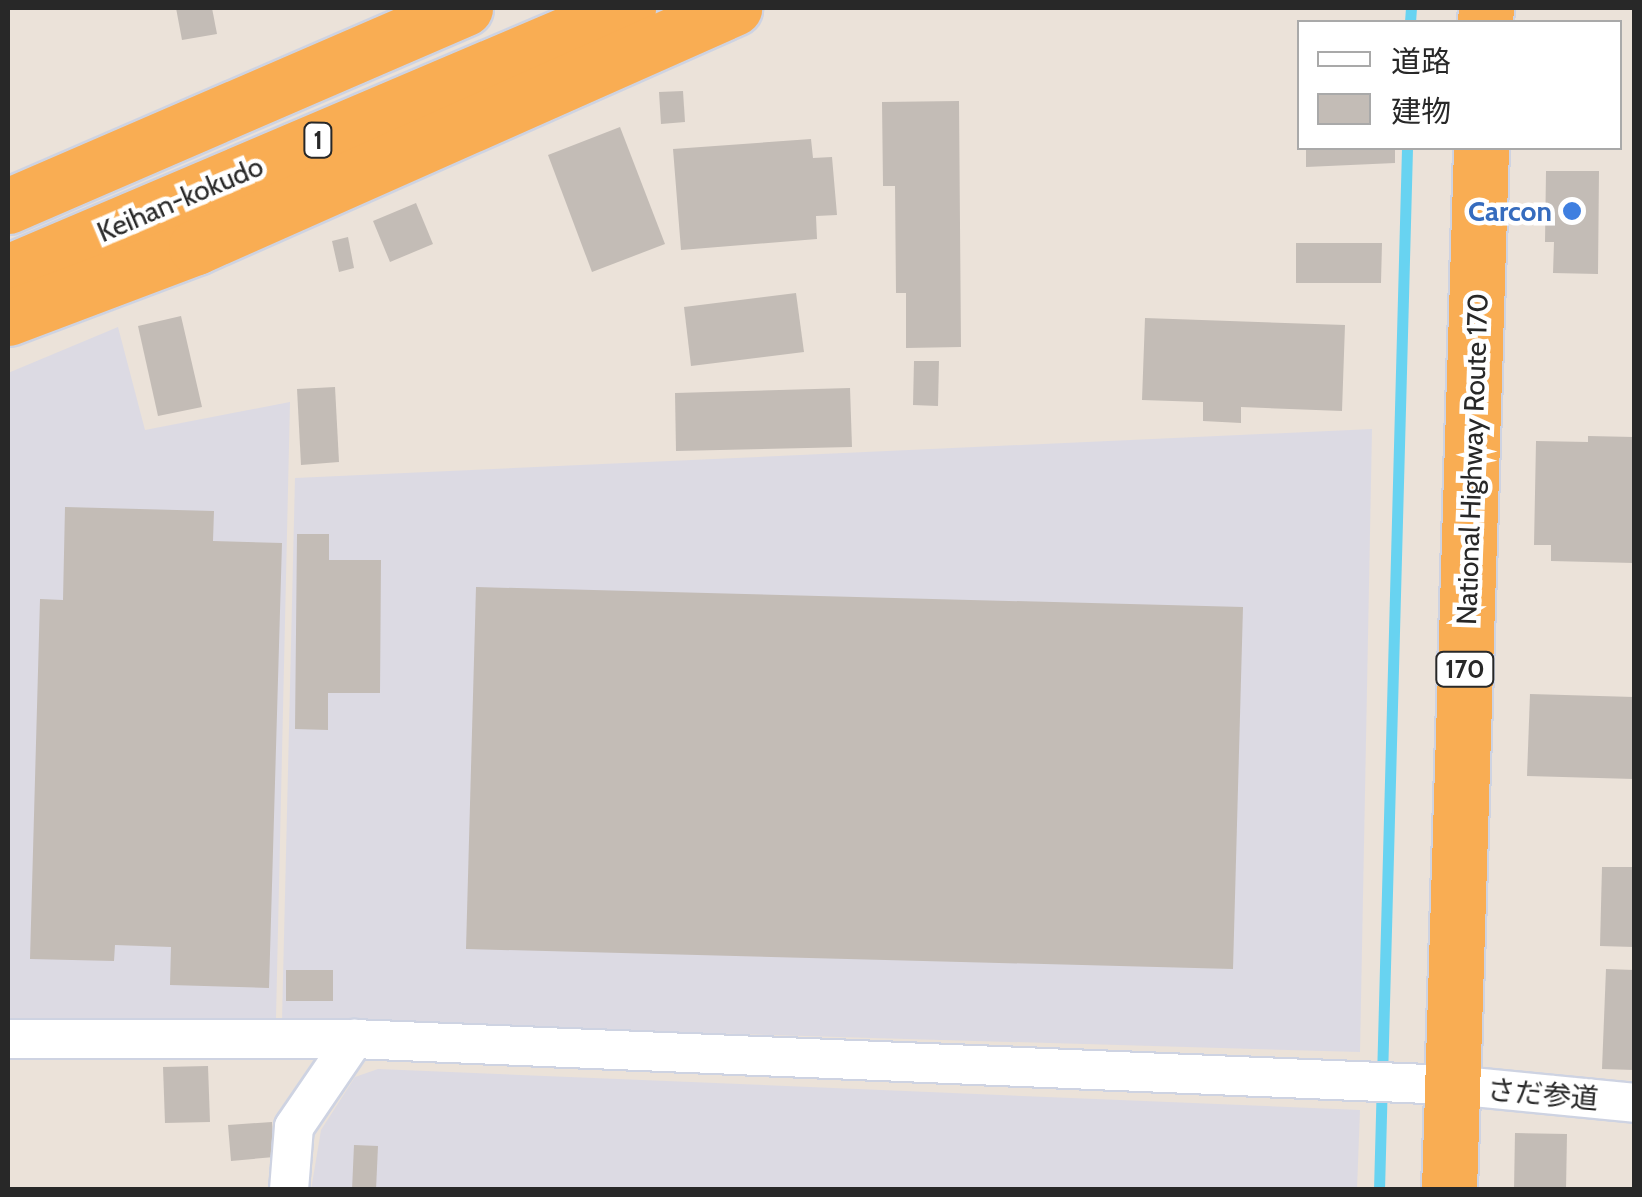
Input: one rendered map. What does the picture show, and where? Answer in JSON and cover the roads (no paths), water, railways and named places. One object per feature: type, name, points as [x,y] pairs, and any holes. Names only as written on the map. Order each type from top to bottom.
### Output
[{"type":"highway","name":"1","points":[[8,206],[465,8]]},
{"type":"highway","name":"Keihan-kokudo","points":[[8,272],[628,8]]},
{"type":"highway","points":[[8,318],[196,247],[734,8]]},
{"type":"highway","name":"National Highway Route 170","points":[[1449,1190],[1481,150]]},
{"type":"street","name":"さだ参道","points":[[8,1039],[354,1039],[1452,1085],[1634,1102]]},
{"type":"street","points":[[289,1190],[294,1127],[354,1039]]},
{"type":"waterway","points":[[1410,20],[1411,8]]},
{"type":"waterway","points":[[1379,1190],[1407,150]]},
{"type":"place","name":"Carcon","points":[[1572,211]]}]
